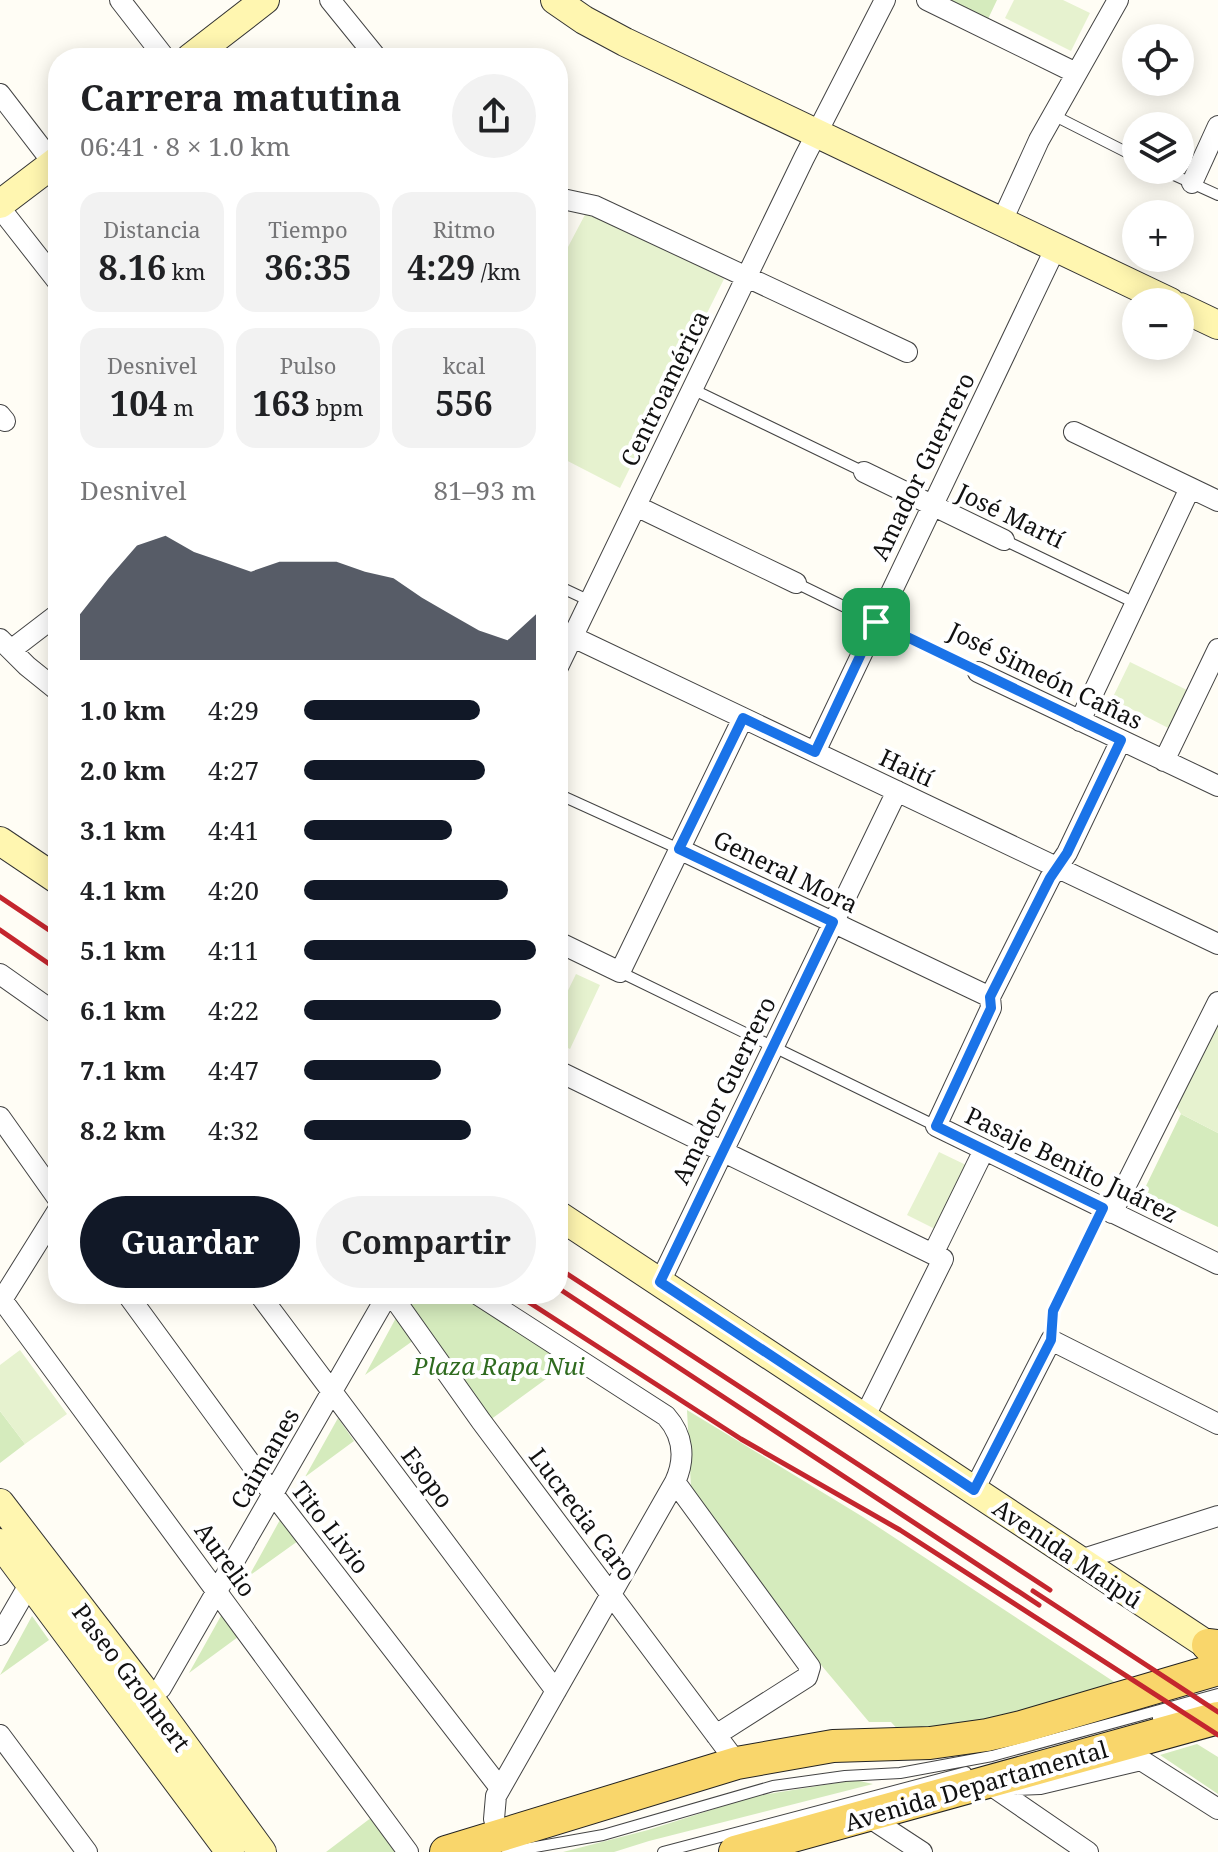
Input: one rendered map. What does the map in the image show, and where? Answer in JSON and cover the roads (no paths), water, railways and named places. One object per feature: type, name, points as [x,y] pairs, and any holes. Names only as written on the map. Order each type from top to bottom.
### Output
[{"type":"main road","name":"Avenida Departamental","points":[[446,1852],[503,1844],[737,1763],[833,1746],[930,1743],[1021,1727],[1215,1653]]},
{"type":"main road","name":"Avenida Departamental","points":[[735,1852],[778,1846],[867,1816],[1218,1718]]},
{"type":"street","points":[[120,0],[157,48]]},
{"type":"street","points":[[209,48],[265,0]]},
{"type":"street","points":[[330,0],[369,48]]},
{"type":"street","points":[[555,0],[625,42],[1141,288]]},
{"type":"street","name":"Centroamérica","points":[[568,647],[747,276],[885,0]]},
{"type":"street","points":[[927,0],[1076,73]]},
{"type":"street","points":[[1002,221],[1053,115],[1118,0]]},
{"type":"street","points":[[0,94],[48,151]]},
{"type":"street","points":[[1194,179],[1218,126]]},
{"type":"street","points":[[48,167],[0,206],[48,269]]},
{"type":"street","points":[[568,202],[595,206],[907,352]]},
{"type":"street","name":"Amador Guerrero","points":[[815,752],[1056,247]]},
{"type":"street","points":[[1194,314],[1218,325]]},
{"type":"street","points":[[1074,432],[1218,501]]},
{"type":"street","name":"José Martí","points":[[864,472],[1004,540]]},
{"type":"street","points":[[1080,721],[1190,488]]},
{"type":"street","name":"José Simeón Cañas","points":[[636,506],[796,583]]},
{"type":"street","points":[[48,620],[5,644],[48,682]]},
{"type":"street","name":"Haití","points":[[573,637],[1218,944]]},
{"type":"street","points":[[1164,761],[1218,649]]},
{"type":"street","name":"José Simeón Cañas","points":[[978,672],[1218,786]]},
{"type":"street","points":[[620,972],[743,718]]},
{"type":"street","points":[[936,1126],[991,1008],[990,997],[1067,853],[1121,740]]},
{"type":"street","name":"Amador Guerrero","points":[[660,1282],[897,791]]},
{"type":"street","points":[[0,841],[48,870]]},
{"type":"street","name":"General Mora","points":[[679,849],[990,997]]},
{"type":"street","name":"Pasaje Benito Juárez","points":[[568,947],[620,972]]},
{"type":"street","points":[[0,974],[48,1008]]},
{"type":"street","points":[[1108,1210],[1218,1002]]},
{"type":"street","points":[[568,1076],[938,1256]]},
{"type":"street","points":[[0,1117],[48,1185]]},
{"type":"street","name":"Pasaje Benito Juárez","points":[[936,1126],[1218,1264]]},
{"type":"street","points":[[864,1418],[984,1150]]},
{"type":"street","name":"Avenida Maipú","points":[[568,1222],[1080,1560],[1215,1653]]},
{"type":"street","points":[[1,1300],[48,1226]]},
{"type":"street","name":"Aurelio","points":[[1,1300],[408,1852]]},
{"type":"street","name":"Tito Livio","points":[[134,1304],[273,1494],[500,1788]]},
{"type":"street","name":"Esopo","points":[[266,1304],[556,1691]]},
{"type":"street","name":"Caimanes","points":[[149,1697],[161,1688],[384,1304]]},
{"type":"street","name":"Lucrecia Caro","points":[[397,1304],[737,1763]]},
{"type":"street","points":[[492,1304],[666,1416],[677,1430],[682,1447],[682,1465],[675,1482],[500,1788],[493,1812],[503,1844]]},
{"type":"street","points":[[974,1490],[1051,1340],[1218,1424]]},
{"type":"street","points":[[675,1482],[810,1667],[807,1677],[716,1735]]},
{"type":"street","name":"Paseo Grohnert","points":[[0,1503],[39,1576],[115,1698],[230,1852]]},
{"type":"street","points":[[1080,1560],[1218,1516]]},
{"type":"street","name":"Paseo Grohnert","points":[[0,1543],[39,1576],[149,1697],[262,1852]]},
{"type":"street","points":[[0,1635],[39,1576]]},
{"type":"street","points":[[115,1698],[149,1697]]},
{"type":"street","points":[[0,1735],[87,1852]]},
{"type":"street","points":[[985,1782],[1021,1786],[1040,1784],[1141,1760],[1218,1809]]},
{"type":"street","points":[[985,1782],[1088,1852]]},
{"type":"street","points":[[867,1816],[922,1852]]},
{"type":"lane","points":[[1053,115],[1122,150]]},
{"type":"lane","points":[[1194,184],[1218,195]]},
{"type":"lane","name":"José Martí","points":[[692,389],[864,472]]},
{"type":"lane","name":"José Martí","points":[[1004,540],[1135,603]]},
{"type":"lane","name":"José Simeón Cañas","points":[[796,583],[978,672]]},
{"type":"lane","points":[[568,591],[590,601]]},
{"type":"lane","name":"General Mora","points":[[568,799],[679,849]]},
{"type":"lane","name":"Pasaje Benito Juárez","points":[[620,972],[936,1126]]},
{"type":"lane","points":[[1051,1340],[1053,1311],[1108,1210]]},
{"type":"lane","points":[[503,1844],[603,1835],[773,1786],[900,1773],[965,1762],[1218,1694]]},
{"type":"lane","points":[[663,1852],[1218,1701]]},
{"type":"railway","points":[[0,897],[48,929]]},
{"type":"railway","points":[[0,930],[48,963]]},
{"type":"railway","points":[[568,1275],[1050,1590]]},
{"type":"railway","points":[[568,1295],[1039,1605]]},
{"type":"railway","points":[[532,1304],[741,1439],[900,1530],[1218,1735]]},
{"type":"railway","points":[[1033,1591],[1218,1712]]},
{"type":"park label","name":"Plaza Rapa Nui","points":[[499,1365]]}]
